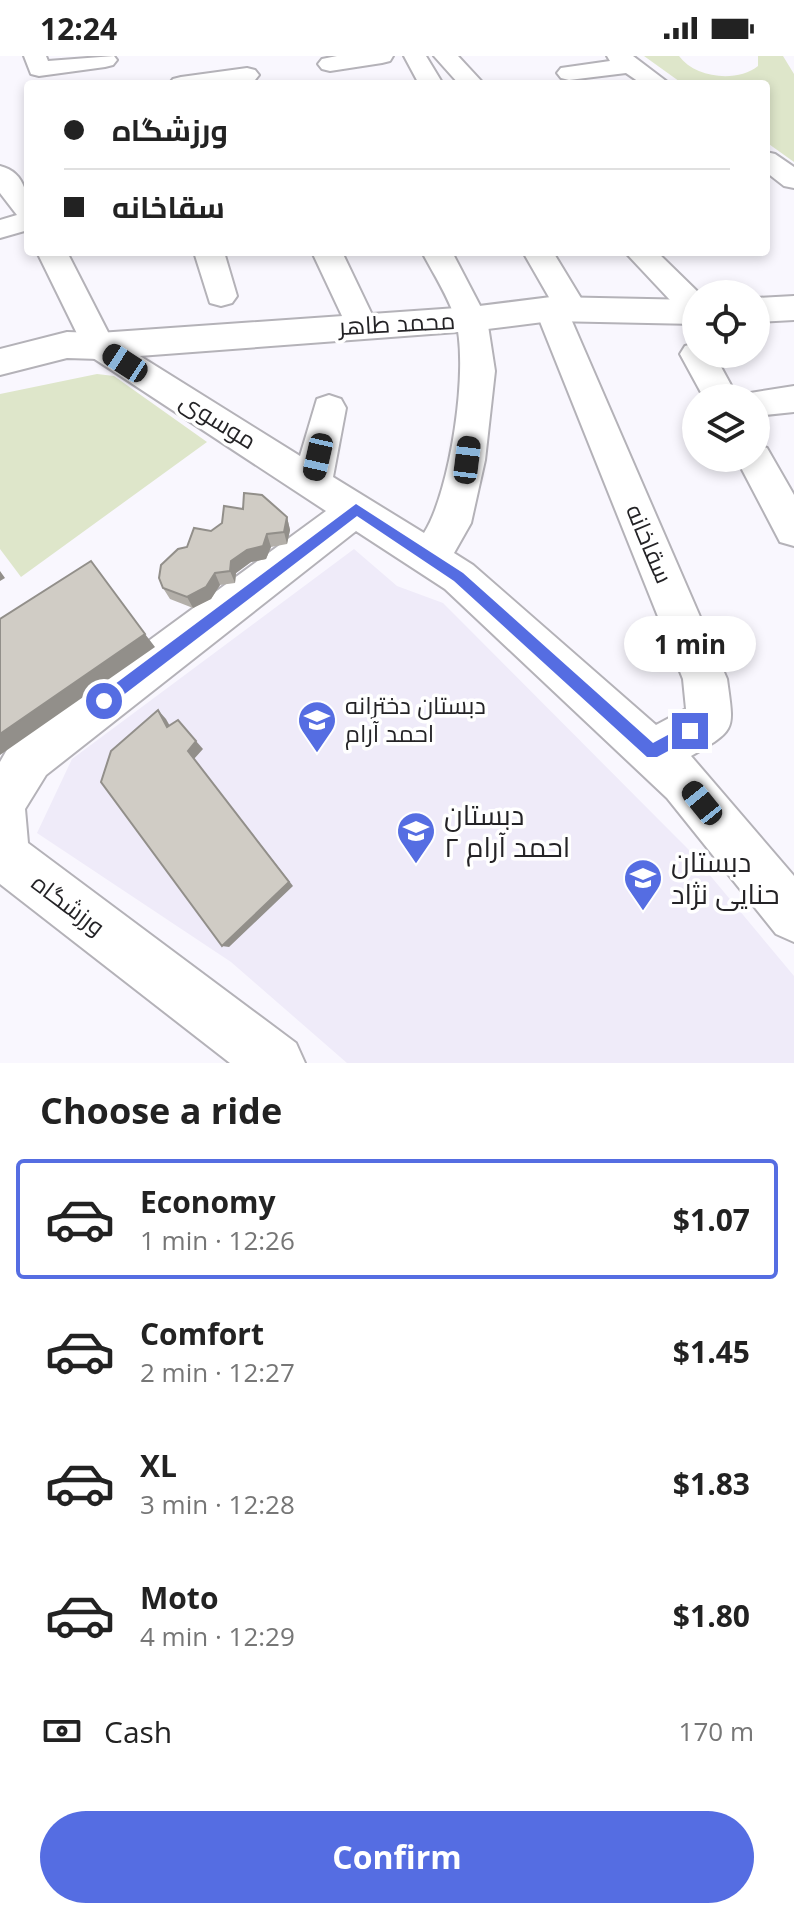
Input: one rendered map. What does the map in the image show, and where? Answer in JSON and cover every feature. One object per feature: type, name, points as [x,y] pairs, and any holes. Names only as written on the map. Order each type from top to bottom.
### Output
[{"type":"main road","points":[[770,309],[794,308]]},
{"type":"main road","name":"محمد طاهر","points":[[0,362],[67,345],[99,346],[471,319],[561,309],[682,311]]},
{"type":"main road","name":"محمد طاهر","points":[[0,377],[73,358],[99,346]]},
{"type":"street","points":[[35,56],[39,69],[104,58],[111,80]]},
{"type":"street","points":[[330,64],[382,56]]},
{"type":"street","points":[[415,56],[429,80]]},
{"type":"street","points":[[445,56],[468,80]]},
{"type":"street","points":[[569,73],[624,61],[652,80]]},
{"type":"street","points":[[203,80],[246,72]]},
{"type":"street","points":[[770,164],[794,180]]},
{"type":"street","points":[[24,171],[0,174],[24,206]]},
{"type":"street","points":[[0,229],[24,222]]},
{"type":"street","points":[[54,256],[99,346]]},
{"type":"street","points":[[210,256],[221,296]]},
{"type":"street","points":[[329,256],[361,325]]},
{"type":"street","points":[[430,557],[452,523],[467,460],[478,371],[471,319],[439,256]]},
{"type":"street","points":[[540,256],[561,309]]},
{"type":"street","points":[[643,256],[682,303]]},
{"type":"street","name":"سقاخانه","points":[[561,309],[705,679],[710,720],[652,752]]},
{"type":"street","name":"موسوی","points":[[99,346],[459,577],[684,781],[794,916]]},
{"type":"street","points":[[770,402],[794,399]]},
{"type":"street","points":[[313,481],[329,408]]},
{"type":"street","points":[[763,472],[790,515]]},
{"type":"street","name":"ورزشگاه","points":[[276,1063],[4,856],[1,805],[29,758],[356,510]]},
{"type":"shaded area","points":[[354,549],[397,586],[443,603],[688,849],[794,976],[794,1063],[347,1063],[231,962],[37,833],[72,759]],"holes":[[[165,719],[175,735],[202,750],[194,759],[272,860],[120,758]]]},
{"type":"green space","points":[[644,56],[679,56],[695,69],[728,76],[739,75],[758,66],[758,56],[783,56],[794,74],[794,162],[770,145],[770,80],[677,80]]},
{"type":"green space","points":[[97,374],[114,376],[207,442],[21,577],[0,549],[0,394]]},
{"type":"building","points":[[244,493],[262,495],[287,517],[284,532],[267,534],[263,546],[247,550],[231,561],[230,571],[215,573],[206,587],[187,597],[163,588],[159,578],[161,565],[178,549],[187,547],[194,528],[211,531],[222,523],[224,506],[243,509]]},
{"type":"building","points":[[91,561],[145,634],[0,734],[0,619]]},
{"type":"building","points":[[158,710],[167,727],[178,720],[196,741],[188,751],[289,882],[222,946],[101,782],[111,751]]},
{"type":"place","name":"دبستان دخترانه احمد آرام","points":[[317,754]]},
{"type":"place","name":"دبستان احمد آرام ۲","points":[[416,865]]},
{"type":"place","name":"دبستان حنایی نژاد","points":[[643,912]]},
{"type":"route","points":[[104,701],[356,510],[459,577],[652,752],[690,731]]}]
